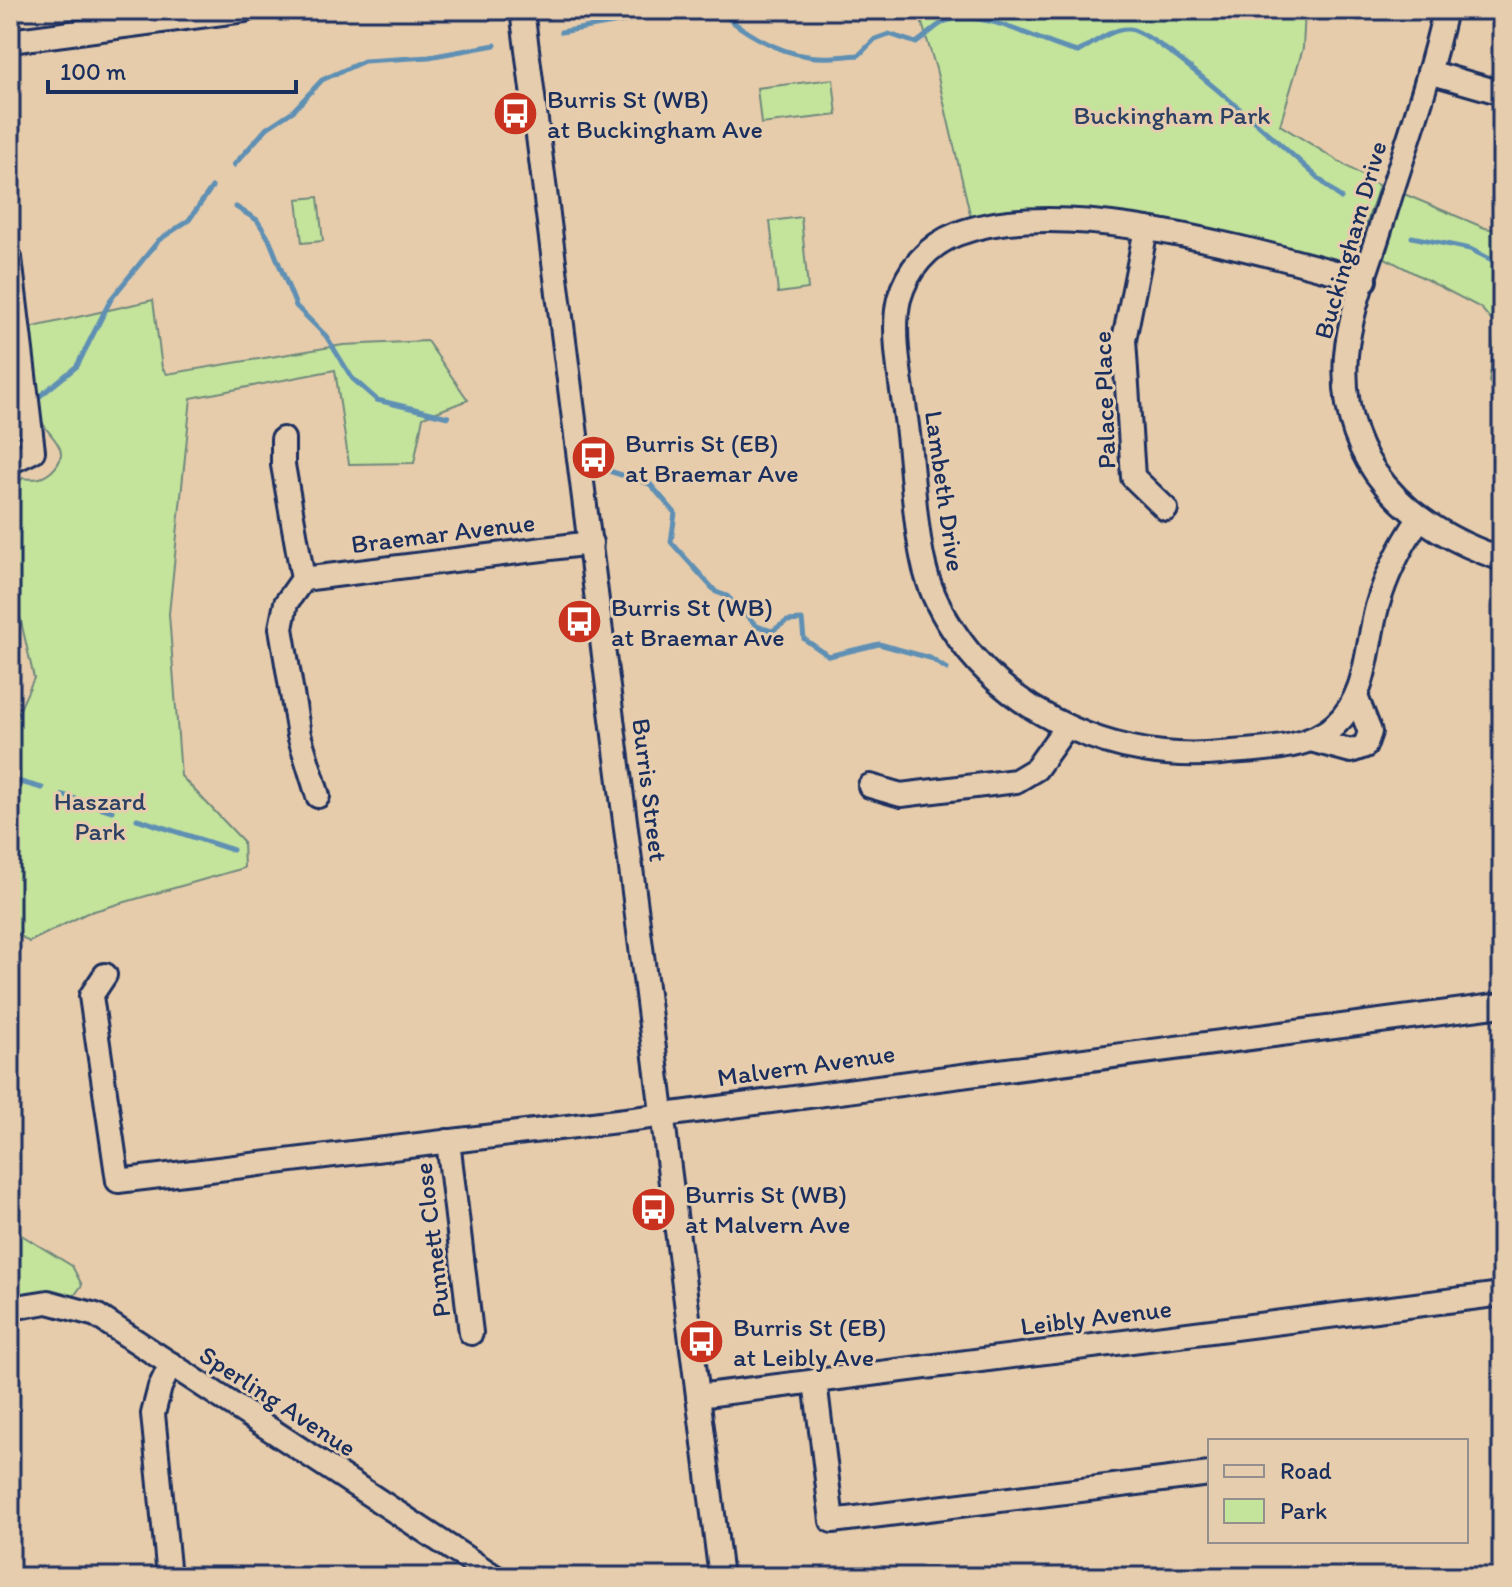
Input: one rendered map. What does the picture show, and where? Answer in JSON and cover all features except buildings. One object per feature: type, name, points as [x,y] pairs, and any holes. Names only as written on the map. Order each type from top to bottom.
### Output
[{"type":"street","points":[[10,41],[138,16],[245,10]]},
{"type":"street","name":"Burris Street","points":[[522,10],[721,1577]]},
{"type":"street","name":"Buckingham Drive","points":[[1445,10],[1365,280],[1346,355],[1350,412],[1372,469],[1392,495],[1419,519],[1453,540],[1502,559]]},
{"type":"street","points":[[1429,72],[1502,93]]},
{"type":"street","name":"Lambeth Drive","points":[[1314,741],[1207,754],[1173,755],[1126,748],[1066,727],[981,666],[952,629],[929,585],[922,558],[897,308],[915,266],[934,247],[963,232],[1071,220],[1146,229],[1365,280]]},
{"type":"street","name":"Palace Place","points":[[1146,229],[1124,340],[1133,477],[1166,509]]},
{"type":"street","points":[[10,258],[33,451],[10,462]]},
{"type":"street","points":[[283,439],[283,465],[303,579],[286,603],[281,628],[299,735],[318,796]]},
{"type":"street","points":[[1314,741],[1338,724],[1357,699],[1383,587],[1419,519]]},
{"type":"street","name":"Braemar Avenue","points":[[303,579],[591,543]]},
{"type":"street","points":[[1314,741],[1351,751],[1365,746],[1370,732],[1357,699]]},
{"type":"street","points":[[870,786],[901,795],[1016,781],[1042,763],[1066,727]]},
{"type":"street","name":"Malvern Avenue","points":[[105,975],[91,996],[118,1181],[1502,1005]]},
{"type":"street","name":"Punnett Close","points":[[448,1141],[471,1333]]},
{"type":"street","name":"Leibly Avenue","points":[[698,1396],[1502,1294]]},
{"type":"street","name":"Sperling Avenue","points":[[15,1306],[48,1302],[84,1309],[495,1577]]},
{"type":"street","points":[[169,1577],[153,1414],[160,1387],[171,1364]]},
{"type":"street","points":[[815,1381],[832,1521],[1208,1474]]},
{"type":"green space","name":"Buckingham Park","points":[[918,10],[1305,10],[1303,48],[1280,125],[1379,186],[1354,260],[1340,263],[1203,230],[1112,214],[1019,212],[971,218],[936,69]]},
{"type":"green space","points":[[833,79],[837,115],[761,124],[757,88]]},
{"type":"green space","points":[[1404,194],[1485,228],[1502,231],[1502,396],[1489,382],[1497,327],[1481,308],[1385,258]]},
{"type":"green space","points":[[318,197],[323,241],[302,243],[297,199]]},
{"type":"green space","points":[[801,217],[808,289],[778,293],[770,221]]},
{"type":"green space","name":"Haszard Park","points":[[153,300],[162,368],[167,374],[343,345],[427,341],[468,400],[423,417],[414,463],[349,464],[335,370],[191,398],[169,614],[181,776],[243,841],[244,868],[87,913],[29,942],[10,928],[10,731],[34,678],[10,574],[10,491],[23,478],[39,478],[49,474],[61,456],[57,442],[43,424],[37,406],[29,328]]},
{"type":"green space","points":[[10,1228],[72,1266],[82,1285],[74,1296],[23,1293],[10,1289]]},
{"type":"waterway","points":[[561,32],[688,10]]},
{"type":"waterway","points":[[718,10],[749,33],[772,45],[796,54],[820,57],[859,55],[875,39],[889,34],[916,43],[942,23],[961,18],[995,23],[1078,52],[1109,34],[1129,29],[1170,52],[1201,76],[1341,198]]},
{"type":"waterway","points":[[234,165],[267,128],[293,111],[322,80],[364,61],[429,57],[495,45]]},
{"type":"waterway","points":[[40,396],[77,366],[111,299],[159,240],[189,220],[212,187]]},
{"type":"waterway","points":[[236,207],[257,220],[269,239],[296,306],[326,336],[352,378],[377,400],[448,417]]},
{"type":"waterway","points":[[1412,237],[1470,249],[1502,265]]},
{"type":"waterway","points":[[606,470],[650,484],[675,513],[671,542],[716,592],[727,596],[757,626],[772,631],[787,621],[802,620],[804,639],[829,656],[879,644],[930,658],[947,669]]},
{"type":"waterway","points":[[10,779],[42,788]]},
{"type":"waterway","points":[[63,795],[112,811]]},
{"type":"waterway","points":[[137,819],[233,850]]},
{"type":"place","name":"Burris St (WB) at Buckingham Ave","points":[[516,114]]},
{"type":"place","name":"Burris St (EB) at Braemar Ave","points":[[594,458]]},
{"type":"place","name":"Burris St (WB) at Braemar Ave","points":[[580,622]]},
{"type":"place","name":"Burris St (WB) at Malvern Ave","points":[[654,1209]]},
{"type":"place","name":"Burris St (EB) at Leibly Ave","points":[[702,1342]]}]
